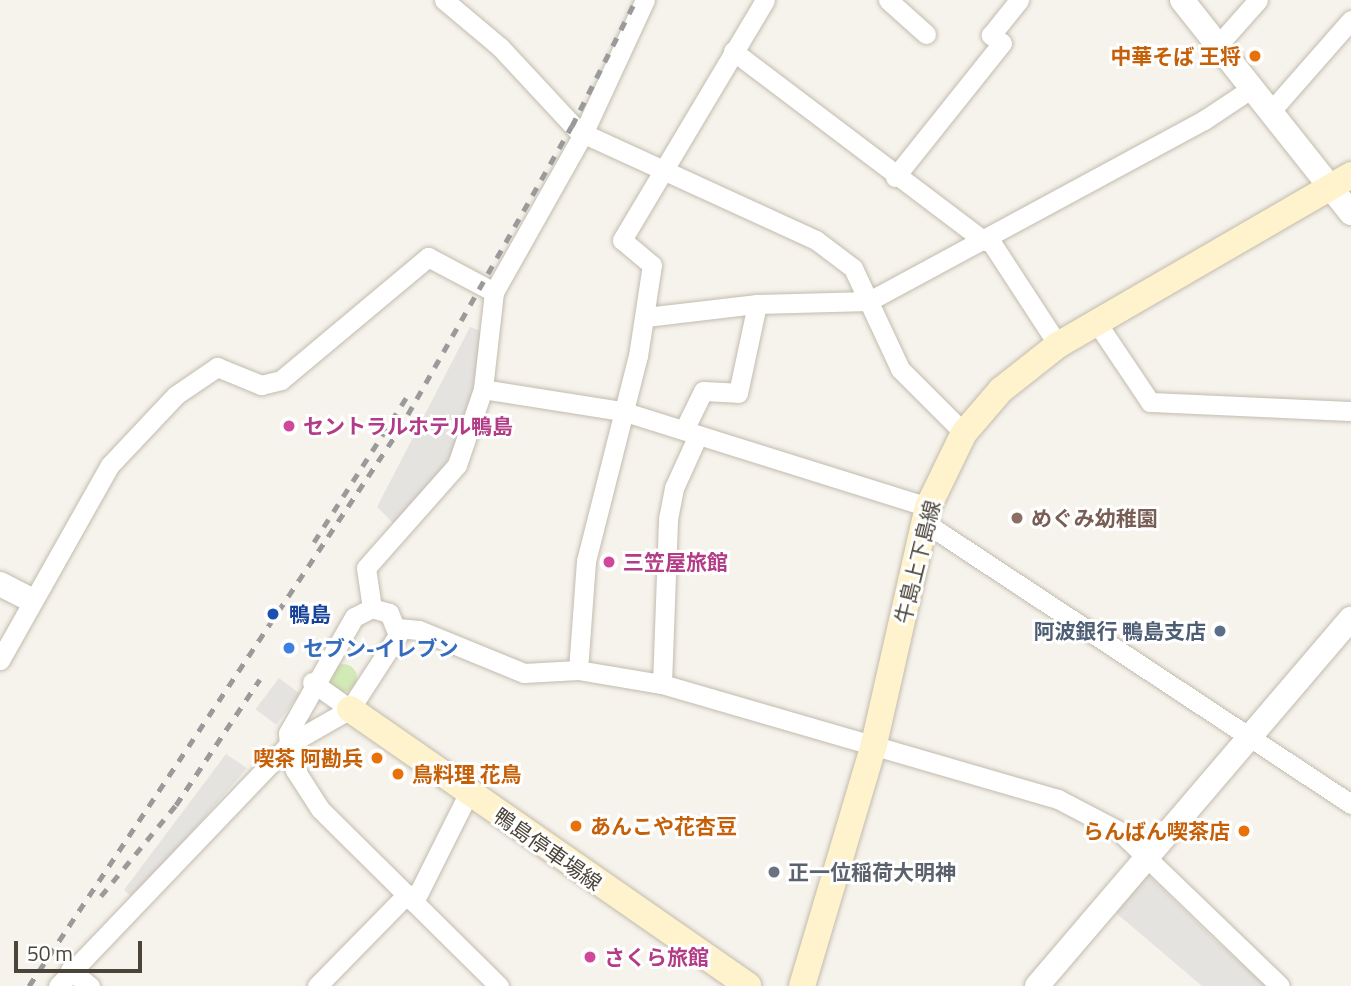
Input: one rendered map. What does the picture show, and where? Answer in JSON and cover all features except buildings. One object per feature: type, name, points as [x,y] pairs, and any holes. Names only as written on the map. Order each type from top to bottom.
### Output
[{"type":"main road","name":"牛島上下島線","points":[[802,986],[874,744],[926,515],[964,433],[1001,390],[1058,345],[1341,181]]},
{"type":"main road","name":"鴨島停車場線","points":[[350,709],[468,794],[748,986]]},
{"type":"street","points":[[444,0],[583,134],[816,240],[853,268],[900,369],[964,433]]},
{"type":"street","points":[[372,608],[366,568],[457,465],[483,389],[494,292],[583,134],[645,0]]},
{"type":"street","points":[[578,670],[586,561],[646,317],[652,265],[622,240],[765,0]]},
{"type":"street","points":[[888,0],[926,34]]},
{"type":"street","points":[[895,177],[1002,43],[991,35],[1019,0]]},
{"type":"street","points":[[1182,0],[1270,111],[1341,181],[1351,213]]},
{"type":"street","points":[[1218,45],[1258,0]]},
{"type":"street","points":[[1270,111],[1351,20]]},
{"type":"street","points":[[733,51],[895,177],[986,240],[1058,345]]},
{"type":"street","points":[[646,317],[757,304],[869,301],[986,240],[1252,88]]},
{"type":"street","points":[[0,660],[110,465],[200,373],[217,367],[261,385],[281,380],[421,258],[494,292]]},
{"type":"street","points":[[662,684],[668,519],[674,488],[703,391],[738,393],[757,304]]},
{"type":"street","points":[[1097,323],[1150,402],[1351,411]]},
{"type":"street","points":[[483,389],[622,411],[691,432],[926,515],[1251,740],[1347,795]]},
{"type":"street","points":[[0,584],[32,600]]},
{"type":"street","points":[[90,986],[64,978],[289,744],[350,709],[396,642],[397,628],[389,613],[372,608],[354,617],[313,682],[289,744],[320,809],[499,986]]},
{"type":"street","points":[[1038,986],[1251,740],[1350,617]]},
{"type":"street","points":[[397,628],[419,630],[524,673],[578,670],[662,684],[1058,799],[1119,831],[1280,986]]},
{"type":"street","points":[[313,682],[350,709]]},
{"type":"street","points":[[317,986],[410,898],[468,794]]},
{"type":"green space","points":[[343,664],[353,668],[357,678],[353,688],[343,692],[333,688],[329,678],[333,668]]},
{"type":"shaded area","points":[[470,327],[484,332],[466,428],[434,484],[396,526],[377,507]]},
{"type":"shaded area","points":[[279,678],[300,694],[276,725],[256,709]]},
{"type":"shaded area","points":[[226,754],[247,768],[134,899],[124,890]]},
{"type":"shaded area","points":[[1148,875],[1266,986],[1202,986],[1116,913]]},
{"type":"railway","points":[[29,986],[399,430],[572,126],[636,0]]},
{"type":"railway","points":[[314,542],[408,395]]},
{"type":"railway","points":[[101,896],[176,805],[260,679]]},
{"type":"place","name":"中華そば 王将","points":[[1255,56]]},
{"type":"place","name":"セントラルホテル鴨島","points":[[289,426]]},
{"type":"place","name":"めぐみ幼稚園","points":[[1017,518]]},
{"type":"place","name":"三笠屋旅館","points":[[609,562]]},
{"type":"place","name":"鴨島","points":[[273,614]]},
{"type":"place","name":"阿波銀行 鴨島支店","points":[[1220,631]]},
{"type":"place","name":"セブン-イレブン","points":[[289,648]]},
{"type":"place","name":"喫茶 阿勘兵","points":[[377,758]]},
{"type":"place","name":"鳥料理 花鳥","points":[[398,774]]},
{"type":"place","name":"あんこや花杏豆","points":[[576,826]]},
{"type":"place","name":"らんばん喫茶店","points":[[1244,831]]},
{"type":"place","name":"正一位稲荷大明神","points":[[774,872]]},
{"type":"place","name":"さくら旅館","points":[[590,957]]}]
